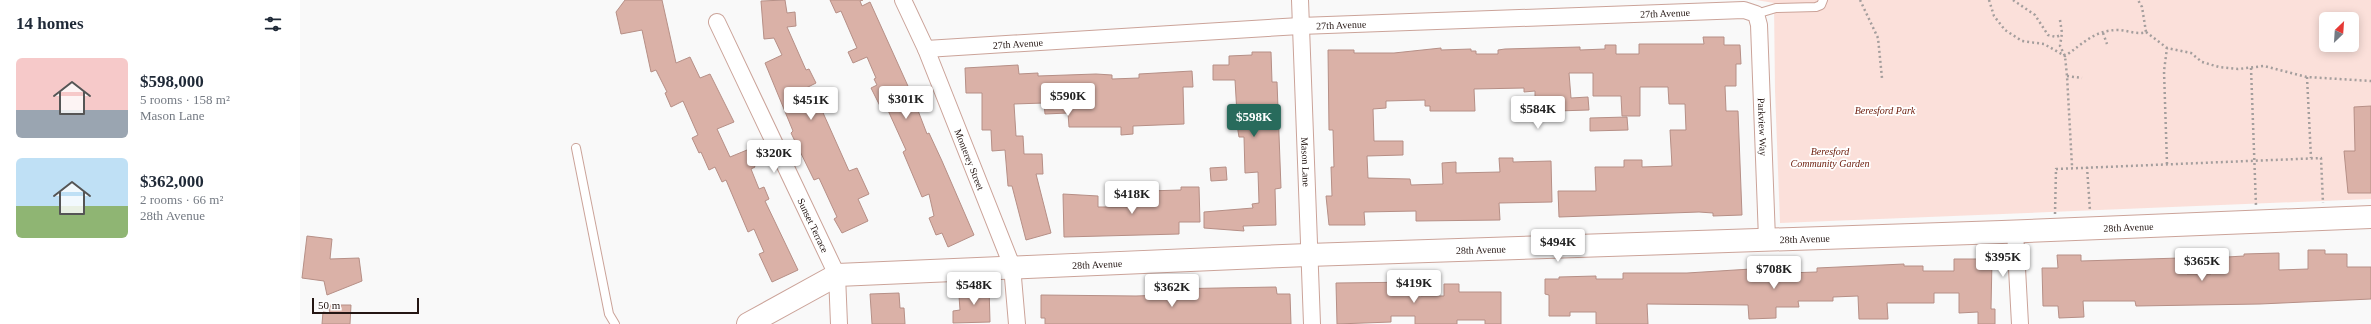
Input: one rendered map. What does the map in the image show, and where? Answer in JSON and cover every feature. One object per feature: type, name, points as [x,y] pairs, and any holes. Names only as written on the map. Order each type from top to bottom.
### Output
[{"type":"street","name":"Monterey Street","points":[[903,0],[926,49],[1012,266],[1017,324]]},
{"type":"street","name":"Mason Lane","points":[[1300,0],[1308,255],[1312,324]]},
{"type":"street","name":"27th Avenue","points":[[926,49],[1300,26],[1744,10],[1756,14]]},
{"type":"street","name":"Parkview Way","points":[[1756,14],[1759,25],[1767,239]]},
{"type":"street","name":"Sunset Terrace","points":[[718,22],[837,275],[839,324]]},
{"type":"street","name":"28th Avenue","points":[[748,324],[837,275],[1012,266],[2371,217]]},
{"type":"street","points":[[2015,231],[2020,324]]},
{"type":"lane","points":[[1783,8],[1794,0]]},
{"type":"lane","points":[[1756,14],[1783,8],[1816,7],[1821,5],[1823,0]]},
{"type":"lane","points":[[576,148],[609,314],[615,324]]},
{"type":"path","points":[[1860,0],[1878,38],[1882,78]]},
{"type":"path","points":[[1989,0],[1994,16],[2005,30],[2022,40],[2044,44],[2065,56]]},
{"type":"path","points":[[2013,0],[2035,15],[2048,35],[2056,37],[2062,35]]},
{"type":"path","points":[[2138,0],[2142,7],[2146,32],[2167,48],[2190,53],[2202,62],[2219,67],[2251,68],[2264,66],[2307,77],[2371,81]]},
{"type":"path","points":[[2060,20],[2062,35],[2060,46],[2065,56],[2067,76],[2072,166]]},
{"type":"path","points":[[2065,56],[2091,36],[2118,30],[2141,34],[2146,32]]},
{"type":"path","points":[[2103,33],[2107,44]]},
{"type":"path","points":[[2167,48],[2164,71],[2167,164]]},
{"type":"path","points":[[2251,68],[2256,206]]},
{"type":"path","points":[[2067,76],[2082,78]]},
{"type":"path","points":[[2307,77],[2311,158]]},
{"type":"path","points":[[2055,214],[2056,169],[2254,160],[2321,158],[2323,203]]},
{"type":"path","points":[[2087,167],[2090,213]]},
{"type":"green space","name":"Beresford Park","points":[[1756,0],[2371,0],[2371,199],[1780,223],[1775,91],[1774,3]]},
{"type":"building","points":[[625,0],[662,0],[676,63],[690,57],[700,78],[710,74],[734,122],[717,129],[730,157],[747,150],[755,167],[751,169],[759,189],[764,187],[769,199],[765,201],[798,270],[772,282],[759,254],[764,252],[754,229],[748,232],[726,180],[722,182],[715,167],[709,170],[701,152],[699,153],[692,138],[698,135],[683,101],[671,107],[665,93],[667,92],[656,70],[651,72],[642,30],[621,34],[616,12]]},
{"type":"building","points":[[785,0],[787,13],[795,12],[796,26],[787,27],[806,70],[809,69],[816,83],[802,90],[811,110],[820,106],[849,171],[857,168],[869,194],[858,199],[868,221],[842,233],[834,219],[837,217],[819,178],[814,180],[791,133],[793,131],[765,63],[782,55],[774,38],[764,39],[761,1]]},
{"type":"building","points":[[830,0],[863,0],[860,1],[862,6],[870,2],[912,95],[927,134],[929,133],[974,235],[948,247],[942,233],[936,235],[929,218],[934,216],[929,194],[922,197],[903,152],[906,150],[886,106],[881,108],[871,88],[877,85],[874,79],[876,78],[867,57],[853,63],[848,52],[857,48],[841,11],[836,13]]},
{"type":"building","points":[[1703,37],[1724,37],[1724,45],[1740,45],[1741,64],[1736,64],[1736,86],[1725,86],[1726,111],[1738,111],[1742,215],[1713,216],[1713,213],[1699,212],[1559,217],[1558,191],[1596,191],[1595,167],[1624,167],[1624,160],[1642,160],[1642,167],[1672,166],[1670,130],[1686,130],[1685,104],[1669,104],[1668,87],[1640,87],[1640,116],[1622,116],[1621,96],[1593,96],[1593,73],[1569,73],[1571,98],[1588,97],[1589,110],[1556,111],[1556,120],[1535,121],[1535,91],[1524,92],[1524,88],[1474,89],[1475,111],[1430,111],[1430,106],[1425,106],[1425,100],[1386,101],[1386,108],[1373,109],[1374,141],[1403,141],[1403,155],[1367,156],[1368,178],[1410,179],[1411,185],[1443,184],[1442,163],[1456,162],[1456,173],[1500,172],[1499,158],[1513,158],[1513,162],[1551,161],[1552,202],[1499,203],[1500,220],[1416,221],[1416,211],[1364,212],[1365,225],[1329,225],[1326,196],[1332,196],[1331,167],[1334,167],[1333,130],[1329,130],[1328,50],[1354,50],[1354,53],[1394,53],[1441,48],[1441,50],[1471,49],[1471,51],[1476,51],[1476,54],[1498,54],[1498,50],[1505,49],[1580,47],[1580,50],[1605,49],[1605,45],[1616,45],[1616,54],[1639,54],[1639,44],[1704,44]]},
{"type":"building","points":[[1252,52],[1271,52],[1272,82],[1277,82],[1281,188],[1275,189],[1276,225],[1243,226],[1244,231],[1204,228],[1204,212],[1253,208],[1252,204],[1259,203],[1258,172],[1245,173],[1244,137],[1239,137],[1238,131],[1235,80],[1213,80],[1213,65],[1229,65],[1229,56],[1252,55]]},
{"type":"building","points":[[1018,65],[1019,74],[1038,73],[1038,76],[1096,74],[1112,75],[1112,79],[1139,78],[1139,74],[1192,71],[1193,87],[1183,87],[1184,124],[1133,126],[1133,134],[1121,135],[1121,127],[1069,127],[1068,113],[1045,114],[1044,103],[1014,104],[1016,136],[1023,136],[1024,154],[1042,154],[1043,174],[1036,174],[1051,233],[1026,240],[1012,186],[1008,186],[1005,150],[992,151],[991,130],[982,130],[982,93],[966,93],[965,68]]},
{"type":"building","points":[[2371,106],[2371,193],[2348,193],[2344,151],[2355,151],[2354,107]]},
{"type":"building","points":[[1627,117],[1628,130],[1590,131],[1590,118]]},
{"type":"building","points":[[1226,167],[1227,180],[1211,181],[1210,168]]},
{"type":"building","points":[[1181,187],[1199,187],[1200,222],[1179,222],[1179,234],[1064,237],[1063,194],[1098,196],[1098,207],[1134,207],[1134,199],[1147,198],[1147,191],[1181,190]]},
{"type":"building","points":[[307,236],[332,239],[330,259],[359,258],[362,281],[327,295],[324,281],[302,278]]},
{"type":"building","points":[[2308,250],[2325,250],[2325,254],[2347,254],[2347,267],[2371,267],[2371,299],[2260,304],[2136,306],[2135,301],[2083,301],[2084,317],[2059,318],[2058,306],[2043,306],[2042,268],[2058,268],[2057,255],[2081,255],[2081,261],[2180,258],[2180,266],[2187,266],[2187,274],[2211,274],[2210,258],[2244,256],[2244,254],[2279,253],[2279,270],[2308,269]]},
{"type":"building","points":[[1954,259],[1992,259],[1991,309],[1995,309],[1995,324],[1978,324],[1978,312],[1959,313],[1959,293],[1934,293],[1934,303],[1887,303],[1888,319],[1859,319],[1858,296],[1833,297],[1833,301],[1798,301],[1799,307],[1776,307],[1776,318],[1749,319],[1748,305],[1647,304],[1648,324],[1596,324],[1596,312],[1570,312],[1570,316],[1549,316],[1549,295],[1545,294],[1545,279],[1559,279],[1559,277],[1596,276],[1596,279],[1623,279],[1623,273],[1687,273],[1751,269],[1787,269],[1787,273],[1817,272],[1817,268],[1904,264],[1904,266],[1923,266],[1923,271],[1954,271]]},
{"type":"building","points":[[1420,282],[1421,296],[1444,296],[1444,284],[1459,284],[1459,292],[1501,292],[1501,324],[1485,324],[1485,320],[1457,320],[1457,324],[1415,324],[1415,316],[1391,316],[1391,322],[1337,324],[1336,283]]},
{"type":"building","points":[[989,287],[990,322],[953,323],[953,311],[960,310],[959,296],[964,296],[964,288]]},
{"type":"building","points":[[1276,287],[1277,294],[1290,294],[1291,324],[1045,324],[1045,318],[1041,318],[1041,295],[1136,296],[1164,295],[1164,289]]},
{"type":"building","points":[[899,293],[900,308],[904,308],[905,324],[872,324],[870,294]]},
{"type":"building","points":[[328,305],[351,305],[350,324],[322,324],[323,312],[330,313]]},
{"type":"park label","name":"Beresford Community Garden","points":[[1830,156]]}]
